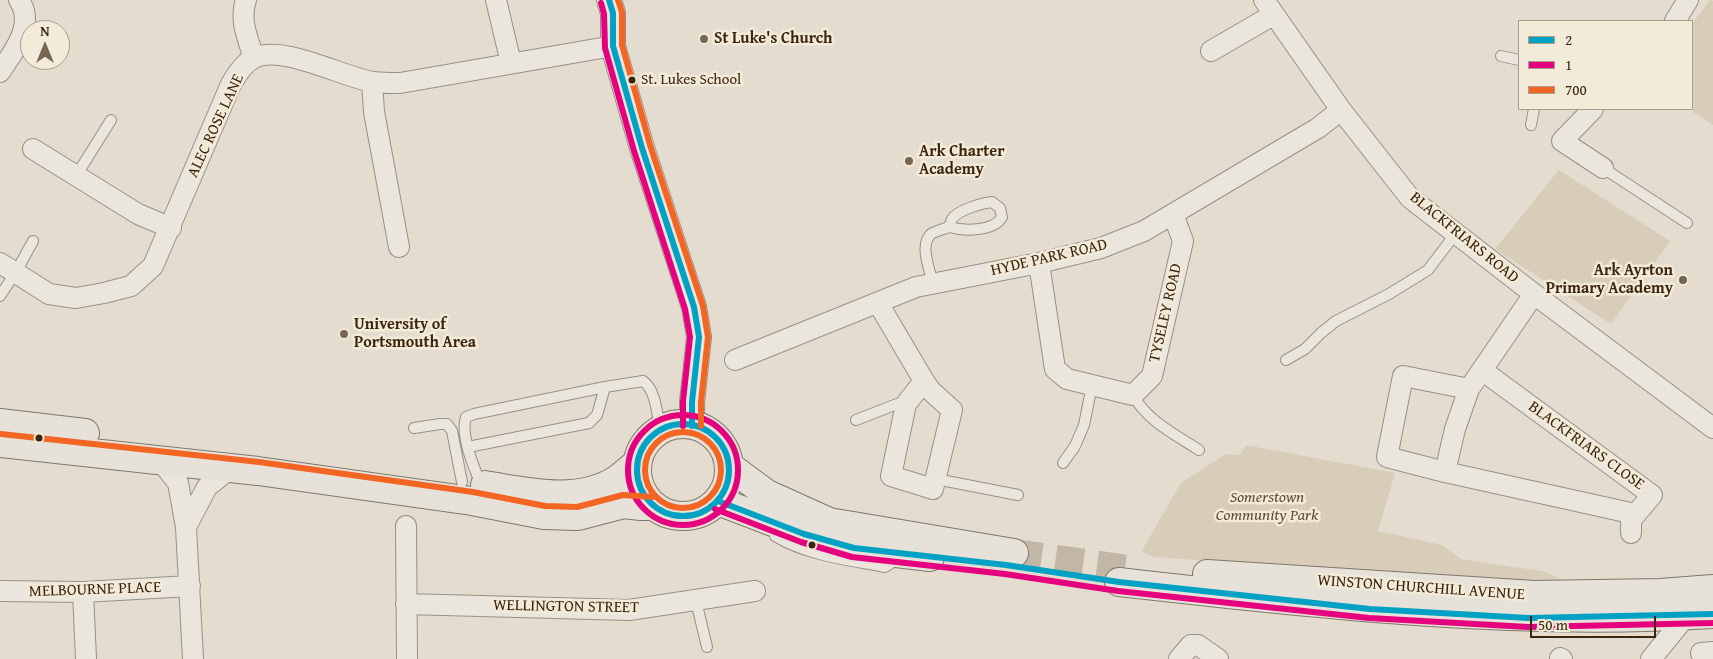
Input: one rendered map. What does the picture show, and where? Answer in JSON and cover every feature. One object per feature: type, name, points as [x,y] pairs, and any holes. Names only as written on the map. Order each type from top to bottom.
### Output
[{"type":"main road","points":[[0,423],[260,454],[531,492],[559,494],[582,493],[605,486],[618,479],[636,464]]},
{"type":"main road","points":[[677,424],[703,428],[718,439],[726,452],[729,466],[727,487],[718,500],[705,511],[693,516],[682,517],[667,514],[652,506],[643,496],[636,476],[636,464],[645,442],[660,429],[677,424]]},
{"type":"main road","points":[[0,443],[231,468],[472,500],[544,515],[578,516],[624,504],[652,506]]},
{"type":"main road","points":[[718,500],[804,534],[854,548],[905,554],[1010,559],[829,522],[767,494],[729,466]]},
{"type":"main road","name":"WINSTON CHURCHILL AVENUE","points":[[1713,589],[1534,595],[1124,575],[1370,609],[1528,618],[1713,614]]},
{"type":"street","points":[[246,0],[243,10],[243,25],[254,58]]},
{"type":"street","points":[[496,0],[511,63]]},
{"type":"street","points":[[609,0],[613,13],[613,46],[642,148],[694,307],[699,337],[692,402],[692,426]]},
{"type":"street","points":[[1676,20],[1688,0]]},
{"type":"street","points":[[0,72],[23,34],[25,23],[21,3]]},
{"type":"street","points":[[1211,51],[1268,8]]},
{"type":"street","name":"BLACKFRIARS ROAD","points":[[1268,8],[1341,110],[1410,198],[1713,428]]},
{"type":"street","name":"ALEC ROSE LANE","points":[[8,268],[49,294],[76,298],[131,286],[153,266],[171,228],[231,84],[240,70],[254,58],[269,54],[286,56],[372,82],[400,83],[613,46]]},
{"type":"street","points":[[372,82],[374,112],[398,247]]},
{"type":"street","name":"HYDE PARK ROAD","points":[[735,360],[916,287],[1039,263],[1101,248],[1144,231],[1318,128],[1341,110]]},
{"type":"street","points":[[1592,110],[1562,141],[1603,168]]},
{"type":"street","points":[[33,149],[138,214],[171,228]]},
{"type":"street","name":"TYSELEY ROAD","points":[[1133,395],[1152,376],[1183,241],[1173,214]]},
{"type":"street","points":[[1039,263],[1055,369],[1067,379],[1133,395]]},
{"type":"street","points":[[1469,389],[1403,376],[1387,457],[1445,472],[1454,429],[1469,389],[1534,294]]},
{"type":"street","points":[[878,302],[924,381],[931,391],[952,410],[933,489],[891,476],[906,404],[924,381]]},
{"type":"street","name":"BLACKFRIARS CLOSE","points":[[1445,472],[1633,523],[1652,495],[1483,371]]},
{"type":"street","points":[[160,460],[178,484],[186,527],[193,659]]},
{"type":"street","points":[[186,527],[207,487],[231,468]]},
{"type":"street","points":[[406,526],[407,659]]},
{"type":"street","name":"MELBOURNE PLACE","points":[[0,591],[82,592],[190,586]]},
{"type":"street","name":"WELLINGTON STREET","points":[[406,604],[629,610],[755,591]]},
{"type":"street","points":[[82,592],[86,659]]},
{"type":"street","points":[[1652,659],[1686,616]]},
{"type":"street","points":[[1179,659],[1191,644],[1198,644],[1218,659]]},
{"type":"lane","points":[[1501,56],[1518,60]]},
{"type":"lane","points":[[1531,125],[1534,110]]},
{"type":"lane","points":[[76,176],[111,120]]},
{"type":"lane","points":[[1603,168],[1686,223]]},
{"type":"lane","points":[[933,284],[926,250],[926,241],[932,234],[949,227],[971,230],[991,226],[999,222],[1002,217],[1000,208],[992,202],[984,203],[964,211],[952,219],[949,227]]},
{"type":"lane","points":[[1286,360],[1305,349],[1320,333],[1336,321],[1389,294],[1428,270],[1456,233]]},
{"type":"lane","points":[[0,296],[8,268],[33,241]]},
{"type":"lane","points":[[472,483],[475,470],[463,424],[466,417],[605,387],[643,381],[648,384],[652,393],[660,429]]},
{"type":"lane","points":[[1063,463],[1075,446],[1084,425],[1092,385]]},
{"type":"lane","points":[[468,446],[589,423],[597,415],[605,387]]},
{"type":"lane","points":[[1133,395],[1136,402],[1149,416],[1199,450]]},
{"type":"lane","points":[[856,420],[897,404],[906,404]]},
{"type":"lane","points":[[414,428],[448,424],[472,483]]},
{"type":"lane","points":[[936,479],[1018,495]]},
{"type":"lane","points":[[696,601],[707,647]]},
{"type":"green space","points":[[1710,0],[1713,1],[1713,125],[1693,112],[1693,23]]},
{"type":"green space","points":[[1559,170],[1670,241],[1611,324],[1495,249]]},
{"type":"green space","name":"Somerstown Community Park","points":[[1246,445],[1395,473],[1378,531],[1442,545],[1461,559],[1547,572],[1573,587],[1155,557],[1141,552],[1181,483],[1226,454],[1240,455]]},
{"type":"tunnel","points":[[1014,553],[1128,569]]},
{"type":"transit line","name":"2","points":[[609,0],[613,13],[613,46],[642,148],[694,307],[699,337],[692,402],[692,426]]},
{"type":"transit line","name":"700","points":[[618,0],[622,12],[622,45],[650,145],[703,306],[708,337],[701,402],[701,426]]},
{"type":"transit line","name":"1","points":[[601,3],[604,14],[605,48],[634,151],[685,309],[690,337],[683,401],[683,426]]},
{"type":"transit line","name":"1","points":[[683,415],[704,419],[722,431],[734,449],[738,470],[734,491],[722,509],[704,521],[683,525],[662,521],[644,509],[632,491],[628,470],[632,449],[644,431],[662,419],[683,415]]},
{"type":"transit line","name":"2","points":[[683,424],[701,427],[716,437],[726,452],[729,470],[726,488],[716,503],[701,513],[683,516],[665,513],[650,503],[640,488],[637,470],[640,452],[650,437],[665,427],[683,424]]},
{"type":"transit line","name":"700","points":[[683,432],[697,435],[710,443],[718,456],[721,470],[718,484],[710,497],[697,505],[683,508],[669,505],[656,497],[648,484],[645,470],[648,456],[656,443],[669,435],[683,432]]},
{"type":"transit line","name":"700","points":[[1,434],[259,462],[473,492],[545,506],[577,507],[623,495],[652,497]]},
{"type":"transit line","name":"2","points":[[718,501],[804,534],[854,548],[1006,565],[1119,582],[1370,609],[1528,618],[1713,614]]},
{"type":"transit line","name":"1","points":[[715,509],[801,542],[852,557],[1005,574],[1118,591],[1369,618],[1528,627],[1713,623]]},
{"type":"place","name":"St Luke's Church","points":[[704,39]]},
{"type":"place","name":"St. Lukes School","points":[[632,80]]},
{"type":"place","name":"Ark Charter Academy","points":[[909,161]]},
{"type":"place","name":"Ark Ayrton Primary Academy","points":[[1683,280]]},
{"type":"place","name":"University of Portsmouth Area","points":[[344,334]]}]
